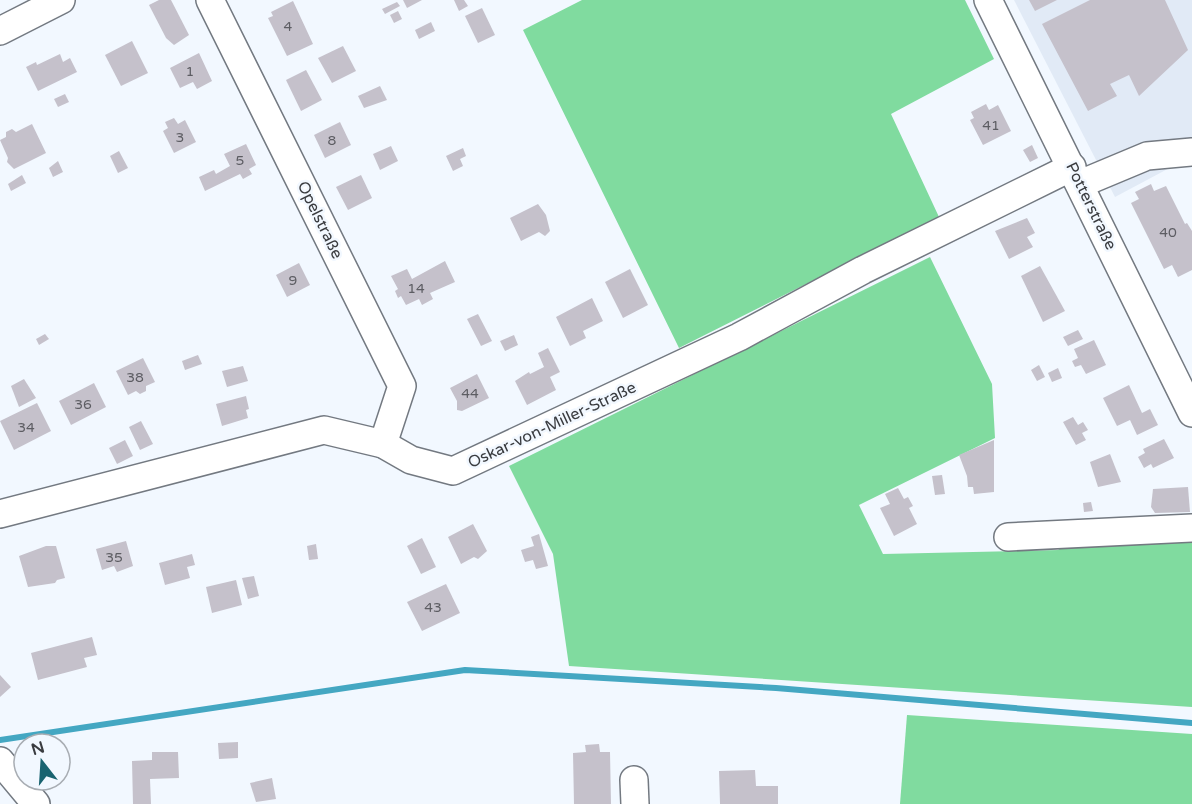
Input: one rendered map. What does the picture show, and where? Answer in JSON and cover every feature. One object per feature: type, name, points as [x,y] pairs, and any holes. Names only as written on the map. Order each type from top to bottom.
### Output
[{"type":"street","points":[[0,31],[60,0]]},
{"type":"street","name":"Opelstraße","points":[[210,0],[402,386],[383,444]]},
{"type":"street","name":"Potterstraße","points":[[988,0],[1192,413]]},
{"type":"street","name":"Oskar-von-Miller-Straße","points":[[0,514],[324,430],[383,444],[411,460],[453,471],[739,337],[863,270],[1076,176],[1146,156],[1192,152]]},
{"type":"street","points":[[1008,537],[1192,528]]},
{"type":"street","points":[[0,761],[36,804]]},
{"type":"shaded area","points":[[1014,0],[1192,0],[1192,156],[1115,197]]},
{"type":"green space","points":[[582,0],[965,0],[994,59],[891,114],[939,217],[679,348],[523,30]]},
{"type":"green space","points":[[930,257],[992,384],[995,438],[859,505],[883,554],[1058,550],[1072,539],[1192,535],[1192,707],[569,666],[553,554],[509,466]]},
{"type":"green space","points":[[907,715],[1192,734],[1192,804],[900,804]]},
{"type":"building","points":[[159,0],[171,0],[189,35],[174,45],[166,38],[149,5]]},
{"type":"building","points":[[403,0],[422,0],[407,8]]},
{"type":"building","points":[[454,0],[464,0],[468,6],[459,11]]},
{"type":"building","points":[[1029,0],[1057,0],[1035,11]]},
{"type":"building","points":[[1090,0],[1165,0],[1188,50],[1139,96],[1129,75],[1110,84],[1117,96],[1088,111],[1042,24]]},
{"type":"building","points":[[293,1],[313,44],[287,56],[268,18],[273,16],[271,12]]},
{"type":"building","points":[[397,2],[400,6],[385,14],[382,9]]},
{"type":"building","points":[[482,8],[495,35],[478,43],[465,16]]},
{"type":"building","points":[[398,11],[402,19],[394,23],[390,15]]},
{"type":"building","points":[[431,22],[435,31],[419,39],[415,30]]},
{"type":"building","points":[[132,41],[148,73],[121,86],[105,55]]},
{"type":"building","points":[[343,46],[356,71],[332,83],[318,58]]},
{"type":"building","points":[[199,53],[212,81],[197,89],[193,82],[180,88],[170,68]]},
{"type":"building","points":[[60,54],[63,62],[70,58],[77,72],[38,91],[26,67],[36,62],[37,65]]},
{"type":"building","points":[[306,70],[322,100],[301,111],[286,80]]},
{"type":"building","points":[[380,86],[387,100],[364,108],[358,96]]},
{"type":"building","points":[[65,94],[69,102],[58,107],[54,99]]},
{"type":"building","points":[[986,104],[989,110],[998,105],[1011,131],[983,145],[970,120],[974,118],[971,112]]},
{"type":"building","points":[[174,118],[178,124],[185,120],[196,142],[174,153],[163,131],[168,128],[165,122]]},
{"type":"building","points":[[340,122],[351,145],[325,158],[314,135]]},
{"type":"building","points":[[32,124],[46,153],[14,169],[7,162],[8,158],[0,140],[6,137],[6,132],[12,129],[16,132]]},
{"type":"building","points":[[246,144],[256,165],[249,169],[252,174],[243,179],[240,174],[205,191],[199,177],[214,170],[216,174],[230,166],[224,154]]},
{"type":"building","points":[[1032,145],[1038,158],[1030,162],[1023,150]]},
{"type":"building","points":[[391,146],[398,161],[380,170],[373,154]]},
{"type":"building","points":[[463,148],[466,156],[460,159],[463,166],[453,171],[446,156]]},
{"type":"building","points":[[119,151],[128,168],[118,173],[110,156]]},
{"type":"building","points":[[58,161],[63,172],[53,177],[49,168]]},
{"type":"building","points":[[22,175],[26,183],[11,191],[8,184]]},
{"type":"building","points":[[361,175],[372,198],[348,210],[336,187]]},
{"type":"building","points":[[1151,184],[1154,191],[1166,186],[1185,224],[1187,223],[1192,231],[1192,270],[1178,277],[1172,265],[1164,269],[1131,203],[1139,199],[1135,192]]},
{"type":"building","points":[[538,204],[546,215],[550,231],[545,236],[539,232],[521,241],[510,218]]},
{"type":"building","points":[[1027,218],[1035,233],[1027,237],[1033,247],[1009,259],[995,231]]},
{"type":"building","points":[[445,261],[455,282],[430,293],[433,299],[422,305],[419,299],[406,305],[401,296],[398,298],[395,291],[398,289],[391,276],[407,269],[412,279]]},
{"type":"building","points":[[299,263],[310,285],[287,297],[276,275]]},
{"type":"building","points":[[1040,266],[1065,311],[1043,322],[1021,276]]},
{"type":"building","points":[[630,269],[648,305],[623,318],[605,282]]},
{"type":"building","points":[[592,298],[603,321],[583,331],[586,338],[570,346],[556,317]]},
{"type":"building","points":[[478,314],[492,341],[481,346],[467,319]]},
{"type":"building","points":[[1078,330],[1083,339],[1068,346],[1063,337]]},
{"type":"building","points":[[45,334],[49,339],[39,345],[36,339]]},
{"type":"building","points":[[514,335],[518,345],[505,351],[500,341]]},
{"type":"building","points":[[1094,340],[1106,365],[1086,374],[1081,365],[1075,367],[1072,361],[1078,358],[1074,349]]},
{"type":"building","points":[[548,348],[560,372],[550,377],[556,390],[527,405],[515,381],[529,372],[530,374],[544,367],[538,353]]},
{"type":"building","points":[[198,355],[202,364],[185,370],[182,361]]},
{"type":"building","points":[[143,358],[155,382],[146,386],[146,391],[140,394],[136,391],[128,395],[116,371]]},
{"type":"building","points":[[1039,365],[1045,377],[1037,381],[1031,370]]},
{"type":"building","points":[[243,366],[248,381],[227,387],[222,371]]},
{"type":"building","points":[[1058,368],[1062,378],[1052,382],[1048,373]]},
{"type":"building","points":[[477,374],[489,398],[462,411],[457,410],[457,401],[450,388]]},
{"type":"building","points":[[24,379],[36,398],[19,407],[11,386]]},
{"type":"building","points":[[94,383],[106,407],[71,425],[59,401]]},
{"type":"building","points":[[1129,385],[1142,413],[1150,409],[1158,425],[1137,435],[1130,420],[1117,426],[1103,398]]},
{"type":"building","points":[[246,396],[249,409],[246,410],[248,418],[222,426],[216,404]]},
{"type":"building","points":[[37,403],[51,431],[14,450],[0,421]]},
{"type":"building","points":[[1073,417],[1078,425],[1083,422],[1088,430],[1082,433],[1086,440],[1076,445],[1063,422]]},
{"type":"building","points":[[141,421],[153,444],[140,450],[129,427]]},
{"type":"building","points":[[1164,439],[1174,458],[1153,468],[1151,464],[1144,468],[1138,457],[1145,453],[1143,449]]},
{"type":"building","points":[[125,440],[133,456],[117,464],[109,448]]},
{"type":"building","points":[[994,440],[994,492],[974,494],[973,487],[968,487],[967,476],[959,455]]},
{"type":"building","points":[[1110,454],[1121,482],[1098,487],[1090,462]]},
{"type":"building","points":[[942,475],[945,494],[935,495],[932,476]]},
{"type":"building","points":[[1188,487],[1190,512],[1155,513],[1151,507],[1153,489]]},
{"type":"building","points":[[898,488],[904,499],[908,497],[913,506],[909,508],[917,524],[894,536],[880,508],[890,504],[885,494]]},
{"type":"building","points":[[1091,502],[1093,511],[1084,512],[1083,503]]},
{"type":"building","points":[[473,524],[487,551],[478,559],[474,557],[461,564],[448,537]]},
{"type":"building","points":[[539,534],[548,566],[536,569],[533,560],[525,562],[521,550],[534,546],[531,537]]},
{"type":"building","points":[[422,538],[436,567],[421,574],[407,546]]},
{"type":"building","points":[[126,541],[133,566],[117,572],[114,566],[102,570],[96,549]]},
{"type":"building","points":[[316,544],[318,559],[309,560],[307,546]]},
{"type":"building","points":[[46,546],[56,546],[65,578],[55,583],[28,587],[19,556]]},
{"type":"building","points":[[192,554],[195,565],[187,567],[190,578],[165,585],[159,563]]},
{"type":"building","points":[[254,576],[259,596],[248,599],[242,578]]},
{"type":"building","points":[[236,580],[242,605],[212,613],[206,587]]},
{"type":"building","points":[[446,584],[460,613],[422,631],[407,602]]},
{"type":"building","points":[[92,637],[97,655],[84,658],[87,667],[38,680],[31,653]]},
{"type":"building","points":[[0,675],[11,687],[0,697]]},
{"type":"building","points":[[238,742],[238,758],[219,759],[218,743]]},
{"type":"building","points":[[599,744],[600,752],[610,752],[611,804],[574,804],[573,753],[586,752],[585,745]]},
{"type":"building","points":[[152,752],[178,752],[179,778],[150,779],[151,804],[133,804],[132,761],[152,760]]},
{"type":"building","points":[[755,770],[756,786],[778,786],[778,804],[720,804],[719,771]]},
{"type":"building","points":[[272,778],[276,799],[256,802],[250,783]]},
{"type":"waterway","points":[[0,740],[465,670],[776,688],[1192,723]]}]
